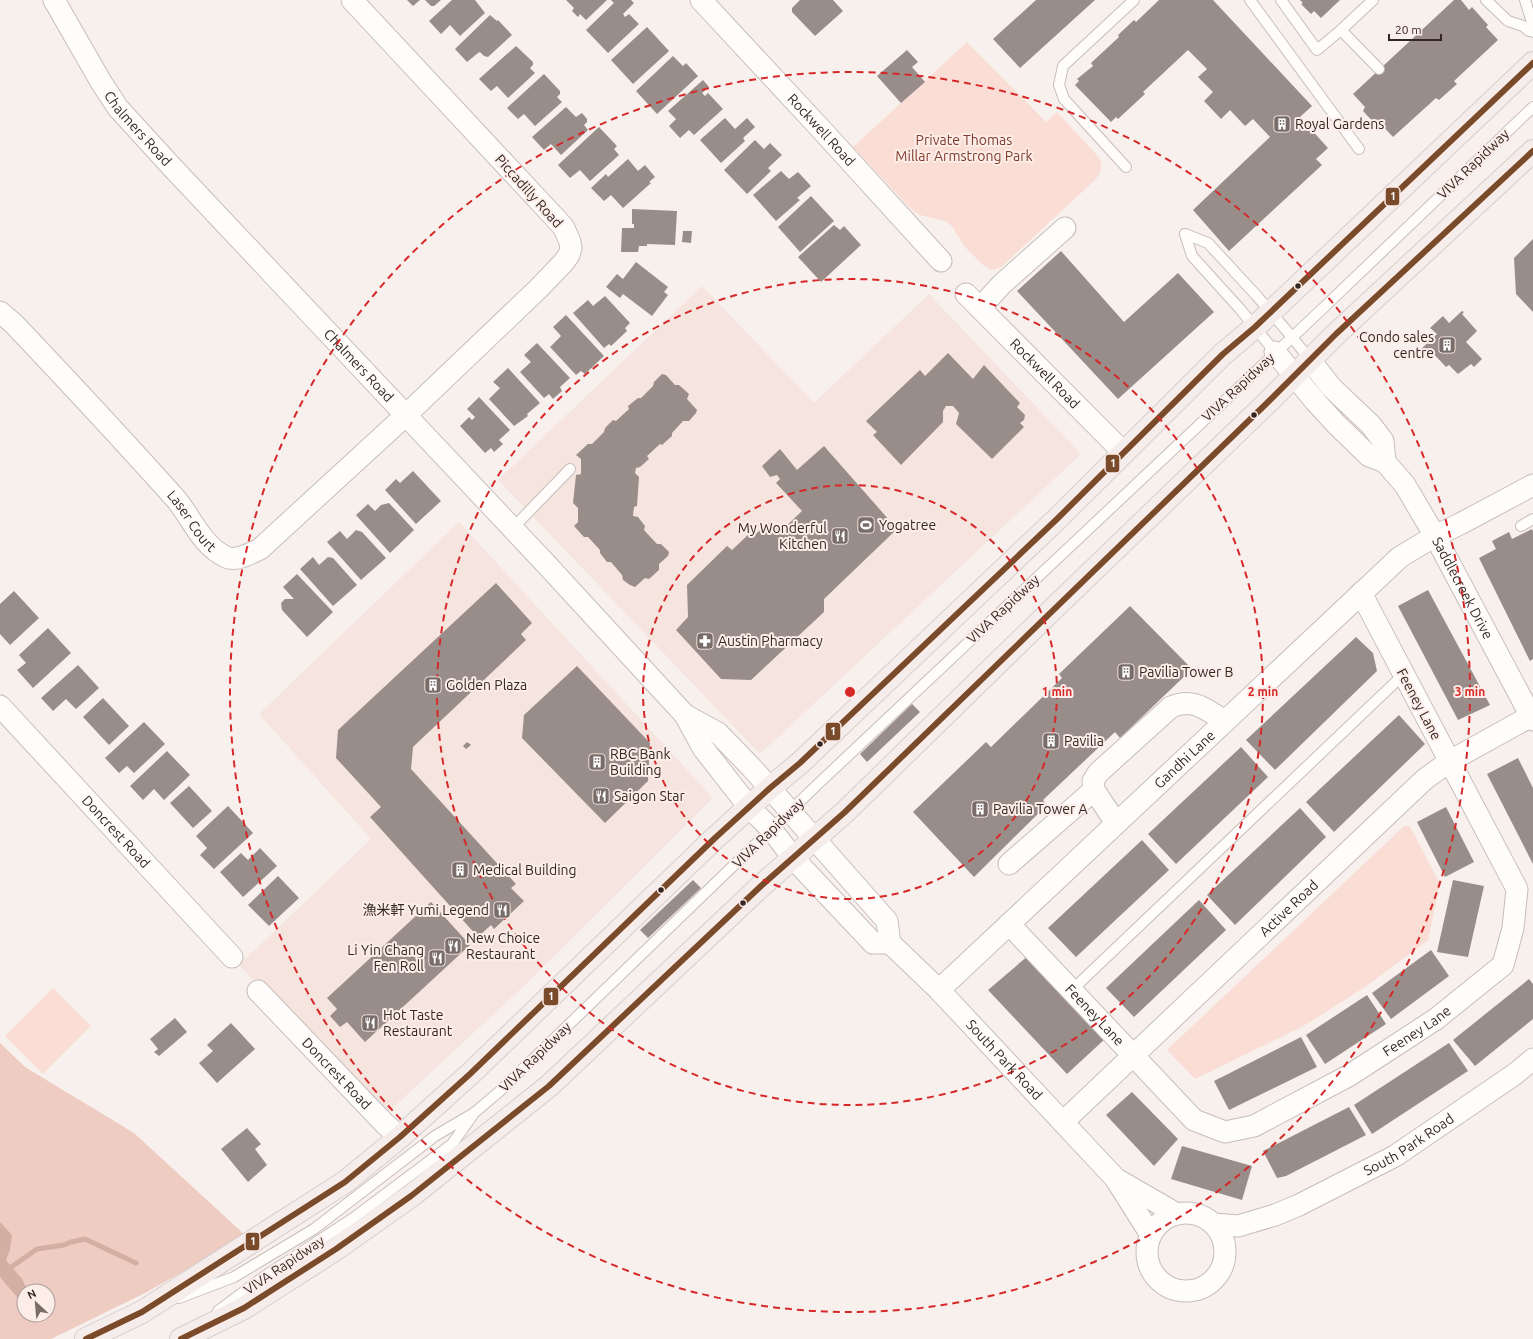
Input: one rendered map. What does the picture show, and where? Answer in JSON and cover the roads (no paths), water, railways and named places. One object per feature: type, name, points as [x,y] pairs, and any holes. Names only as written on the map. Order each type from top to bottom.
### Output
[{"type":"main road","points":[[86,1339],[142,1312],[345,1182],[400,1137],[470,1074],[715,838],[811,752],[1058,518],[1223,354],[1270,312],[1533,63]]},
{"type":"main road","points":[[182,1338],[244,1308],[336,1249],[411,1196],[549,1086],[793,858],[851,806],[1310,360],[1533,151]]},
{"type":"street","name":"Chalmers Road","points":[[54,0],[101,82],[118,108],[685,715],[703,748],[749,807]]},
{"type":"street","name":"Piccadilly Road","points":[[352,0],[558,220],[564,228],[571,248],[569,255],[563,263],[538,289],[406,415]]},
{"type":"street","name":"Rockwell Road","points":[[701,0],[941,261]]},
{"type":"street","name":"Rockwell Road","points":[[1065,228],[1002,284],[973,301],[1124,453]]},
{"type":"street","name":"Laser Court","points":[[0,312],[14,324],[114,429],[185,510],[199,534],[215,550],[228,558],[242,557],[260,548],[406,415]]},
{"type":"street","name":"Saddlecreek Drive","points":[[1275,352],[1336,424],[1369,456],[1385,462],[1404,485],[1435,536],[1532,717]]},
{"type":"street","points":[[1310,360],[1331,387],[1371,425],[1383,441],[1385,462]]},
{"type":"street","name":"Gandhi Lane","points":[[939,990],[1400,557],[1435,536],[1533,485]]},
{"type":"street","name":"Feeney Lane","points":[[1009,924],[1194,1120],[1226,1132],[1254,1126],[1350,1075],[1436,1019],[1503,965],[1513,928],[1517,889],[1362,593]]},
{"type":"street","points":[[1116,823],[1094,790],[1092,781],[1098,773],[1172,707],[1182,702],[1194,703],[1225,721]]},
{"type":"street","name":"Doncrest Road","points":[[0,706],[232,957]]},
{"type":"street","name":"Chalmers Road","points":[[685,715],[718,733],[770,788],[815,839]]},
{"type":"street","name":"Active Road","points":[[1063,1122],[1425,779],[1450,761],[1532,717]]},
{"type":"street","points":[[1009,864],[1094,790]]},
{"type":"street","points":[[749,807],[772,830],[793,858],[873,943],[890,943],[888,921],[815,839]]},
{"type":"street","name":"South Park Road","points":[[890,943],[939,990],[1116,1178],[1151,1235]]},
{"type":"street","name":"Doncrest Road","points":[[258,991],[385,1124],[400,1137]]},
{"type":"street","name":"South Park Road","points":[[1214,1224],[1238,1226],[1275,1215],[1299,1205],[1395,1156],[1515,1074],[1533,1059]]},
{"type":"street","name":"South Park Road","points":[[1116,1178],[1177,1214]]},
{"type":"street","points":[[1190,1213],[1203,1216],[1214,1224],[1222,1234],[1226,1246],[1225,1258],[1221,1271],[1213,1281],[1201,1288],[1188,1291],[1175,1290],[1163,1284],[1154,1274],[1148,1261],[1147,1248],[1151,1235],[1157,1226],[1166,1218],[1177,1214],[1190,1213]]},
{"type":"street","name":"South Park Road","points":[[1225,1258],[1243,1238],[1275,1215]]},
{"type":"lane","points":[[1126,167],[1064,100],[1059,85],[1063,66],[1134,0]]},
{"type":"lane","points":[[1250,0],[1359,149]]},
{"type":"lane","points":[[1281,0],[1317,50],[1373,0]]},
{"type":"lane","points":[[1486,0],[1504,19],[1523,26],[1533,32]]},
{"type":"lane","points":[[1525,0],[1533,26]]},
{"type":"lane","points":[[1341,30],[1379,69]]},
{"type":"lane","name":"VIVA Rapidway","points":[[142,1312],[234,1277],[314,1228],[435,1136],[474,1113],[506,1086],[791,811],[1533,107]]},
{"type":"lane","points":[[1275,352],[1192,256],[1185,234],[1208,243],[1292,337],[1310,360]]},
{"type":"lane","points":[[512,529],[570,469]]},
{"type":"lane","points":[[1521,526],[1533,519]]},
{"type":"lane","points":[[1072,990],[1404,674]]},
{"type":"lane","name":"VIVA Rapidway","points":[[182,1338],[262,1278],[352,1219],[452,1144],[474,1113]]},
{"type":"waterway","points":[[7,1270],[37,1249],[64,1245],[85,1239],[136,1263]]},
{"type":"place","name":"Royal Gardens","points":[[1282,124]]},
{"type":"place","name":"Condo sales centre","points":[[1447,345]]},
{"type":"place","name":"Yogatree","points":[[866,525]]},
{"type":"place","name":"My Wonderful Kitchen","points":[[840,536]]},
{"type":"place","name":"Austin Pharmacy","points":[[705,641]]},
{"type":"place","name":"Pavilia Tower B","points":[[1126,672]]},
{"type":"place","name":"Golden Plaza","points":[[433,685]]},
{"type":"place","name":"Pavilia","points":[[1051,741]]},
{"type":"place","name":"RBC Bank Building","points":[[597,762]]},
{"type":"place","name":"Saigon Star","points":[[601,796]]},
{"type":"place","name":"Pavilia Tower A","points":[[980,809]]},
{"type":"place","name":"Medical Building","points":[[460,870]]},
{"type":"place","name":"漁米軒 Yumi Legend","points":[[502,910]]},
{"type":"place","name":"New Choice Restaurant","points":[[453,946]]},
{"type":"place","name":"Li Yin Chang Fen Roll","points":[[437,958]]},
{"type":"place","name":"Hot Taste Restaurant","points":[[370,1023]]},
{"type":"park label","name":"Private Thomas Millar Armstrong Park","points":[[964,148]]}]
